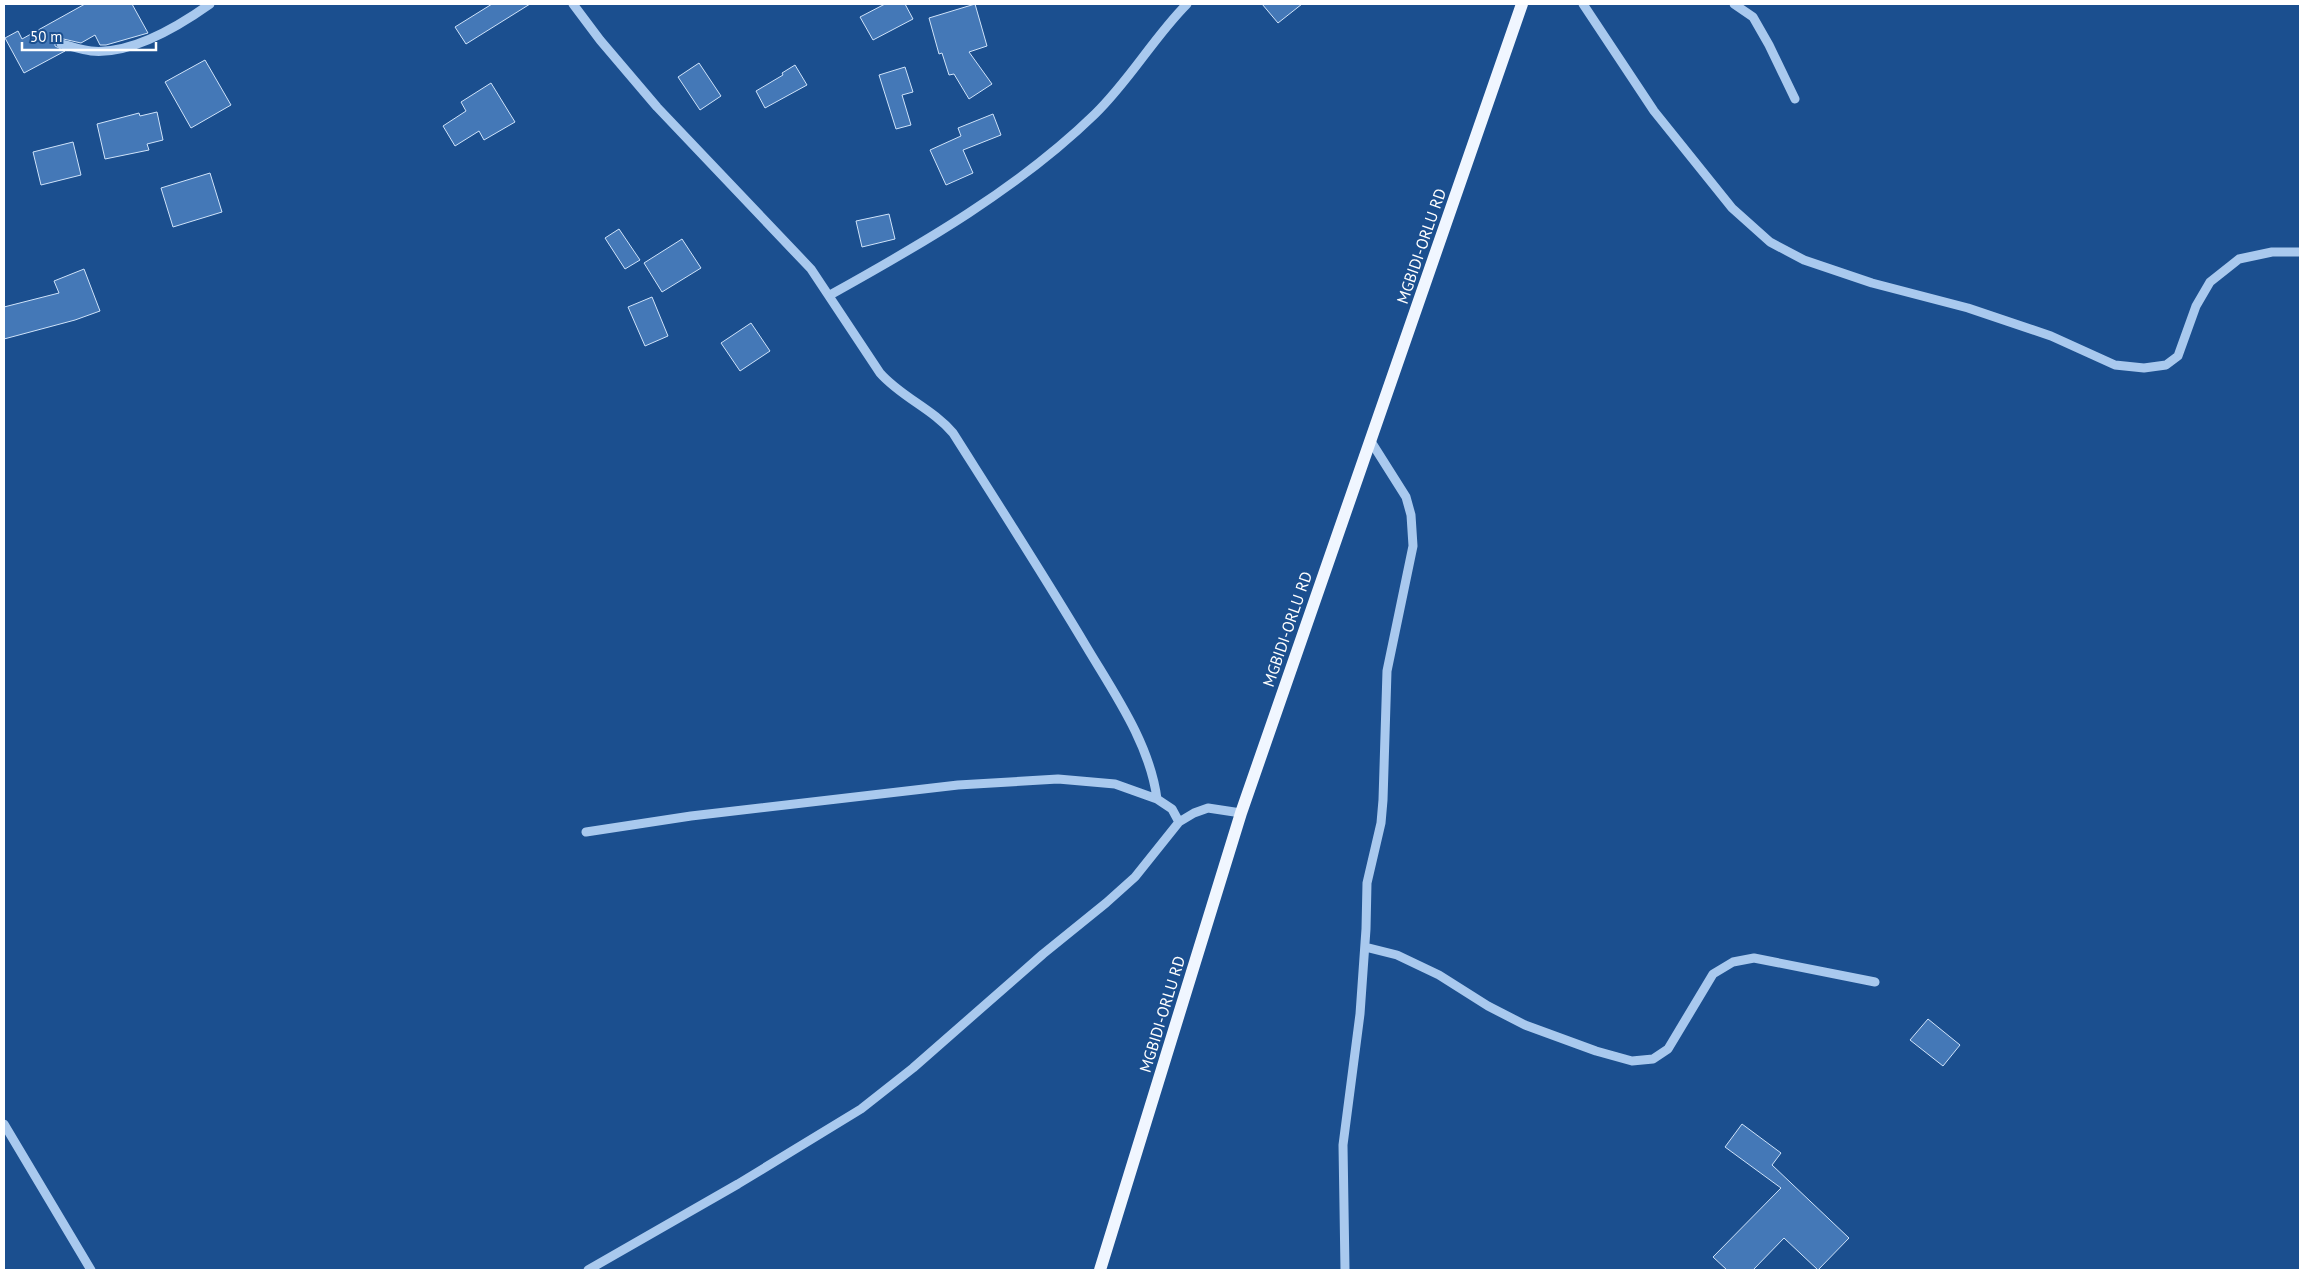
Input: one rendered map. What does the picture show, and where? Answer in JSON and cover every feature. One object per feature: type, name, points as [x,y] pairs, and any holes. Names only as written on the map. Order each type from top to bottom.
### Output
[{"type":"main road","name":"MGBIDI-ORLU RD","points":[[1100,1270],[1241,813],[1522,4]]},
{"type":"street","points":[[61,44],[92,51],[133,46],[184,22],[210,4]]},
{"type":"street","points":[[573,4],[600,40],[657,107],[811,269],[880,373],[893,388],[944,422],[953,433],[1056,595],[1112,690],[1146,756],[1154,775],[1158,799]]},
{"type":"street","points":[[830,295],[877,269],[1004,189],[1060,148],[1097,112],[1138,67],[1173,18],[1188,4]]},
{"type":"street","points":[[1583,4],[1654,111],[1732,208],[1770,242],[1804,260],[1872,283],[1968,308],[2042,332],[2115,365],[2144,368],[2166,365],[2178,356],[2196,306],[2210,282],[2239,259],[2272,252],[2300,252]]},
{"type":"street","points":[[1734,4],[1752,17],[1769,44],[1795,99]]},
{"type":"street","points":[[1345,1270],[1342,1145],[1360,1014],[1367,883],[1383,800],[1386,671],[1413,546],[1411,516],[1406,497],[1370,440]]},
{"type":"street","points":[[586,832],[691,816],[958,785],[1058,779],[1115,784],[1158,799],[1172,809],[1179,822]]},
{"type":"street","points":[[588,1270],[738,1184],[861,1109],[913,1068],[1043,954],[1135,877],[1179,822],[1194,813],[1208,808],[1241,813]]},
{"type":"street","points":[[1365,947],[1397,955],[1439,975],[1488,1006],[1525,1024],[1596,1051],[1632,1061],[1653,1059],[1668,1049],[1713,974],[1733,962],[1754,958],[1875,982]]},
{"type":"street","points":[[4,1124],[91,1270]]},
{"type":"building","points":[[85,4],[132,4],[148,33],[106,45],[100,45],[95,35],[81,43],[59,38],[55,42],[55,46],[65,51],[24,73],[5,38],[18,31],[22,39]]},
{"type":"building","points":[[492,4],[530,4],[466,44],[455,27]]},
{"type":"building","points":[[885,4],[905,4],[913,19],[873,40],[860,17]]},
{"type":"building","points":[[975,4],[987,46],[969,52],[992,84],[969,99],[954,74],[949,75],[942,53],[939,54],[929,18]]},
{"type":"building","points":[[1262,4],[1302,4],[1278,23]]},
{"type":"building","points":[[205,60],[231,105],[191,128],[165,82]]},
{"type":"building","points":[[699,63],[721,96],[700,110],[678,77]]},
{"type":"building","points":[[795,65],[807,85],[765,108],[756,91],[783,75],[782,73]]},
{"type":"building","points":[[905,67],[913,92],[902,95],[911,125],[896,129],[879,75]]},
{"type":"building","points":[[491,83],[515,122],[484,140],[479,131],[455,146],[443,126],[466,111],[461,102]]},
{"type":"building","points":[[157,112],[163,140],[147,144],[149,150],[105,159],[97,124],[139,113],[140,116]]},
{"type":"building","points":[[993,114],[1001,135],[963,150],[973,173],[946,185],[930,150],[961,136],[958,128]]},
{"type":"building","points":[[73,142],[81,175],[41,185],[33,152]]},
{"type":"building","points":[[210,173],[222,212],[173,227],[161,188]]},
{"type":"building","points":[[889,214],[895,239],[862,247],[856,221]]},
{"type":"building","points":[[619,229],[640,260],[625,269],[605,238]]},
{"type":"building","points":[[682,239],[701,268],[662,292],[644,263]]},
{"type":"building","points":[[84,269],[100,311],[75,320],[4,339],[4,307],[59,293],[54,281]]},
{"type":"building","points":[[652,297],[668,336],[645,346],[628,307]]},
{"type":"building","points":[[751,323],[770,351],[740,371],[721,343]]},
{"type":"building","points":[[1928,1019],[1960,1045],[1943,1066],[1910,1040]]},
{"type":"building","points":[[1742,1124],[1781,1153],[1772,1165],[1849,1238],[1818,1270],[1784,1238],[1753,1270],[1727,1270],[1713,1257],[1781,1188],[1725,1147]]}]
